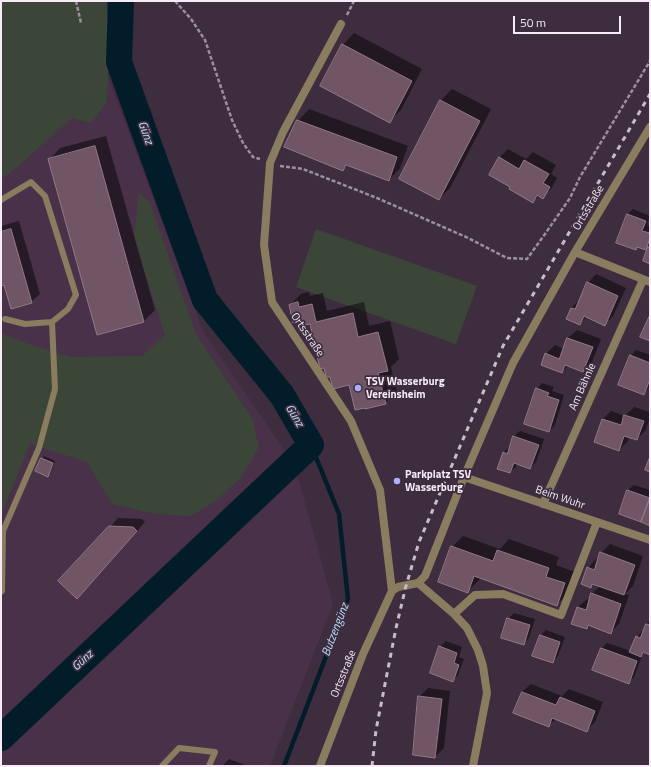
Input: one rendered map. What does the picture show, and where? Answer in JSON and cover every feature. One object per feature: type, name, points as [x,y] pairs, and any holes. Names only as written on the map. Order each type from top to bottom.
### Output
[{"type":"street","name":"Ortsstraße","points":[[320,766],[364,654],[392,591],[380,490],[351,421],[272,302],[264,245],[270,163],[283,132],[342,24]]},
{"type":"street","name":"Ortsstraße","points":[[418,583],[425,576],[464,476],[513,363],[575,252],[650,127]]},
{"type":"street","points":[[575,252],[647,281]]},
{"type":"street","name":"Am Bähnle","points":[[543,504],[647,281]]},
{"type":"street","name":"Beim Wuhr","points":[[464,476],[650,540]]},
{"type":"street","points":[[454,614],[475,595],[503,594],[561,615],[597,522]]},
{"type":"street","points":[[392,591],[398,587],[418,583],[454,614],[467,628],[478,650],[483,666],[487,693],[473,766]]},
{"type":"lane","points":[[1,200],[31,182],[45,196],[76,295],[68,309],[52,322],[25,324],[5,319]]},
{"type":"lane","points":[[1,592],[3,531],[39,448],[55,389],[52,322]]},
{"type":"lane","points":[[162,766],[179,748],[215,752],[209,766]]},
{"type":"path","points":[[76,1],[81,23]]},
{"type":"path","points":[[175,1],[191,19],[205,40],[232,120],[243,143],[253,156],[270,163],[303,169],[377,198],[466,237],[507,258],[527,259],[570,198],[580,177],[650,61]]},
{"type":"path","points":[[342,24],[354,1]]},
{"type":"shaded area","points":[[99,53],[203,331],[295,466],[333,604],[270,766],[1,766],[1,97]]},
{"type":"green space","points":[[1,1],[106,1],[110,33],[107,102],[91,123],[72,118],[16,168],[1,179]]},
{"type":"green space","points":[[139,193],[150,203],[196,334],[252,418],[259,447],[242,476],[218,499],[191,516],[155,514],[112,504],[87,462],[30,444],[1,515],[1,333],[34,346],[70,357],[142,356],[165,335],[134,238]]},
{"type":"green space","points":[[316,229],[477,286],[456,344],[296,287]]},
{"type":"building","points":[[342,44],[412,81],[390,123],[320,86]]},
{"type":"building","points":[[440,100],[480,121],[439,200],[399,179]]},
{"type":"building","points":[[297,120],[397,157],[389,181],[346,165],[343,171],[284,147]]},
{"type":"building","points":[[95,146],[144,322],[97,335],[48,159]]},
{"type":"building","points":[[499,157],[519,169],[524,160],[549,174],[543,183],[550,187],[543,199],[537,195],[533,203],[489,175]]},
{"type":"building","points":[[627,214],[646,221],[642,231],[650,233],[650,238],[646,250],[637,247],[636,250],[616,243]]},
{"type":"building","points":[[11,229],[32,303],[11,309],[4,285],[1,286],[1,232]]},
{"type":"building","points":[[648,247],[650,247],[650,264],[643,261]]},
{"type":"building","points":[[587,282],[618,296],[605,326],[584,316],[580,325],[566,319],[571,308],[575,309]]},
{"type":"building","points":[[298,302],[299,307],[312,304],[316,322],[353,313],[358,337],[378,332],[388,371],[378,373],[386,404],[355,410],[349,385],[333,389],[330,377],[326,377],[324,368],[320,369],[310,324],[300,326],[299,321],[293,323],[289,305]]},
{"type":"building","points":[[650,315],[650,341],[640,337]]},
{"type":"building","points":[[567,338],[593,347],[583,372],[565,365],[562,373],[541,365],[545,353],[559,359]]},
{"type":"building","points":[[630,355],[650,363],[650,379],[644,395],[618,385]]},
{"type":"building","points":[[536,388],[549,393],[547,396],[559,400],[549,432],[524,424]]},
{"type":"building","points":[[624,415],[644,421],[637,440],[624,436],[619,451],[594,442],[602,419],[621,425]]},
{"type":"building","points":[[513,436],[539,445],[530,469],[514,463],[510,473],[497,469],[503,452],[507,454]]},
{"type":"building","points":[[650,457],[650,472],[645,470]]},
{"type":"building","points":[[41,458],[53,463],[48,477],[35,471]]},
{"type":"building","points":[[627,490],[650,498],[641,522],[619,514]]},
{"type":"building","points":[[650,497],[650,526],[641,522]]},
{"type":"building","points":[[109,526],[133,527],[137,531],[77,599],[58,581]]},
{"type":"building","points":[[451,546],[493,561],[497,550],[549,568],[546,577],[565,583],[557,606],[474,576],[468,593],[438,582]]},
{"type":"building","points":[[600,552],[635,565],[624,595],[592,584],[591,588],[581,584],[587,567],[594,570]]},
{"type":"building","points":[[591,593],[621,604],[611,634],[588,625],[587,629],[571,624],[577,607],[586,610]]},
{"type":"building","points":[[507,618],[530,625],[524,645],[501,638]]},
{"type":"building","points":[[646,624],[650,625],[650,655],[643,652],[641,657],[629,652],[636,636],[640,638]]},
{"type":"building","points":[[540,635],[560,642],[553,663],[532,656]]},
{"type":"building","points":[[439,646],[457,653],[454,663],[459,665],[453,682],[430,673]]},
{"type":"building","points":[[601,648],[637,661],[629,684],[592,670]]},
{"type":"building","points":[[522,692],[556,705],[560,697],[595,711],[587,732],[552,718],[549,727],[513,713]]},
{"type":"building","points":[[418,696],[442,699],[435,758],[413,755]]},
{"type":"waterway","name":"Günz","points":[[1,738],[311,445],[282,395],[205,300],[119,62],[121,1]]},
{"type":"waterway","name":"Butzengünz","points":[[284,766],[348,599],[339,514],[311,445]]},
{"type":"railway","points":[[372,766],[376,730],[396,628],[419,542],[503,346],[650,94]]},
{"type":"place","name":"TSV Wasserburg Vereinsheim","points":[[358,388]]},
{"type":"place","name":"Parkplatz TSV Wasserburg","points":[[397,481]]}]
